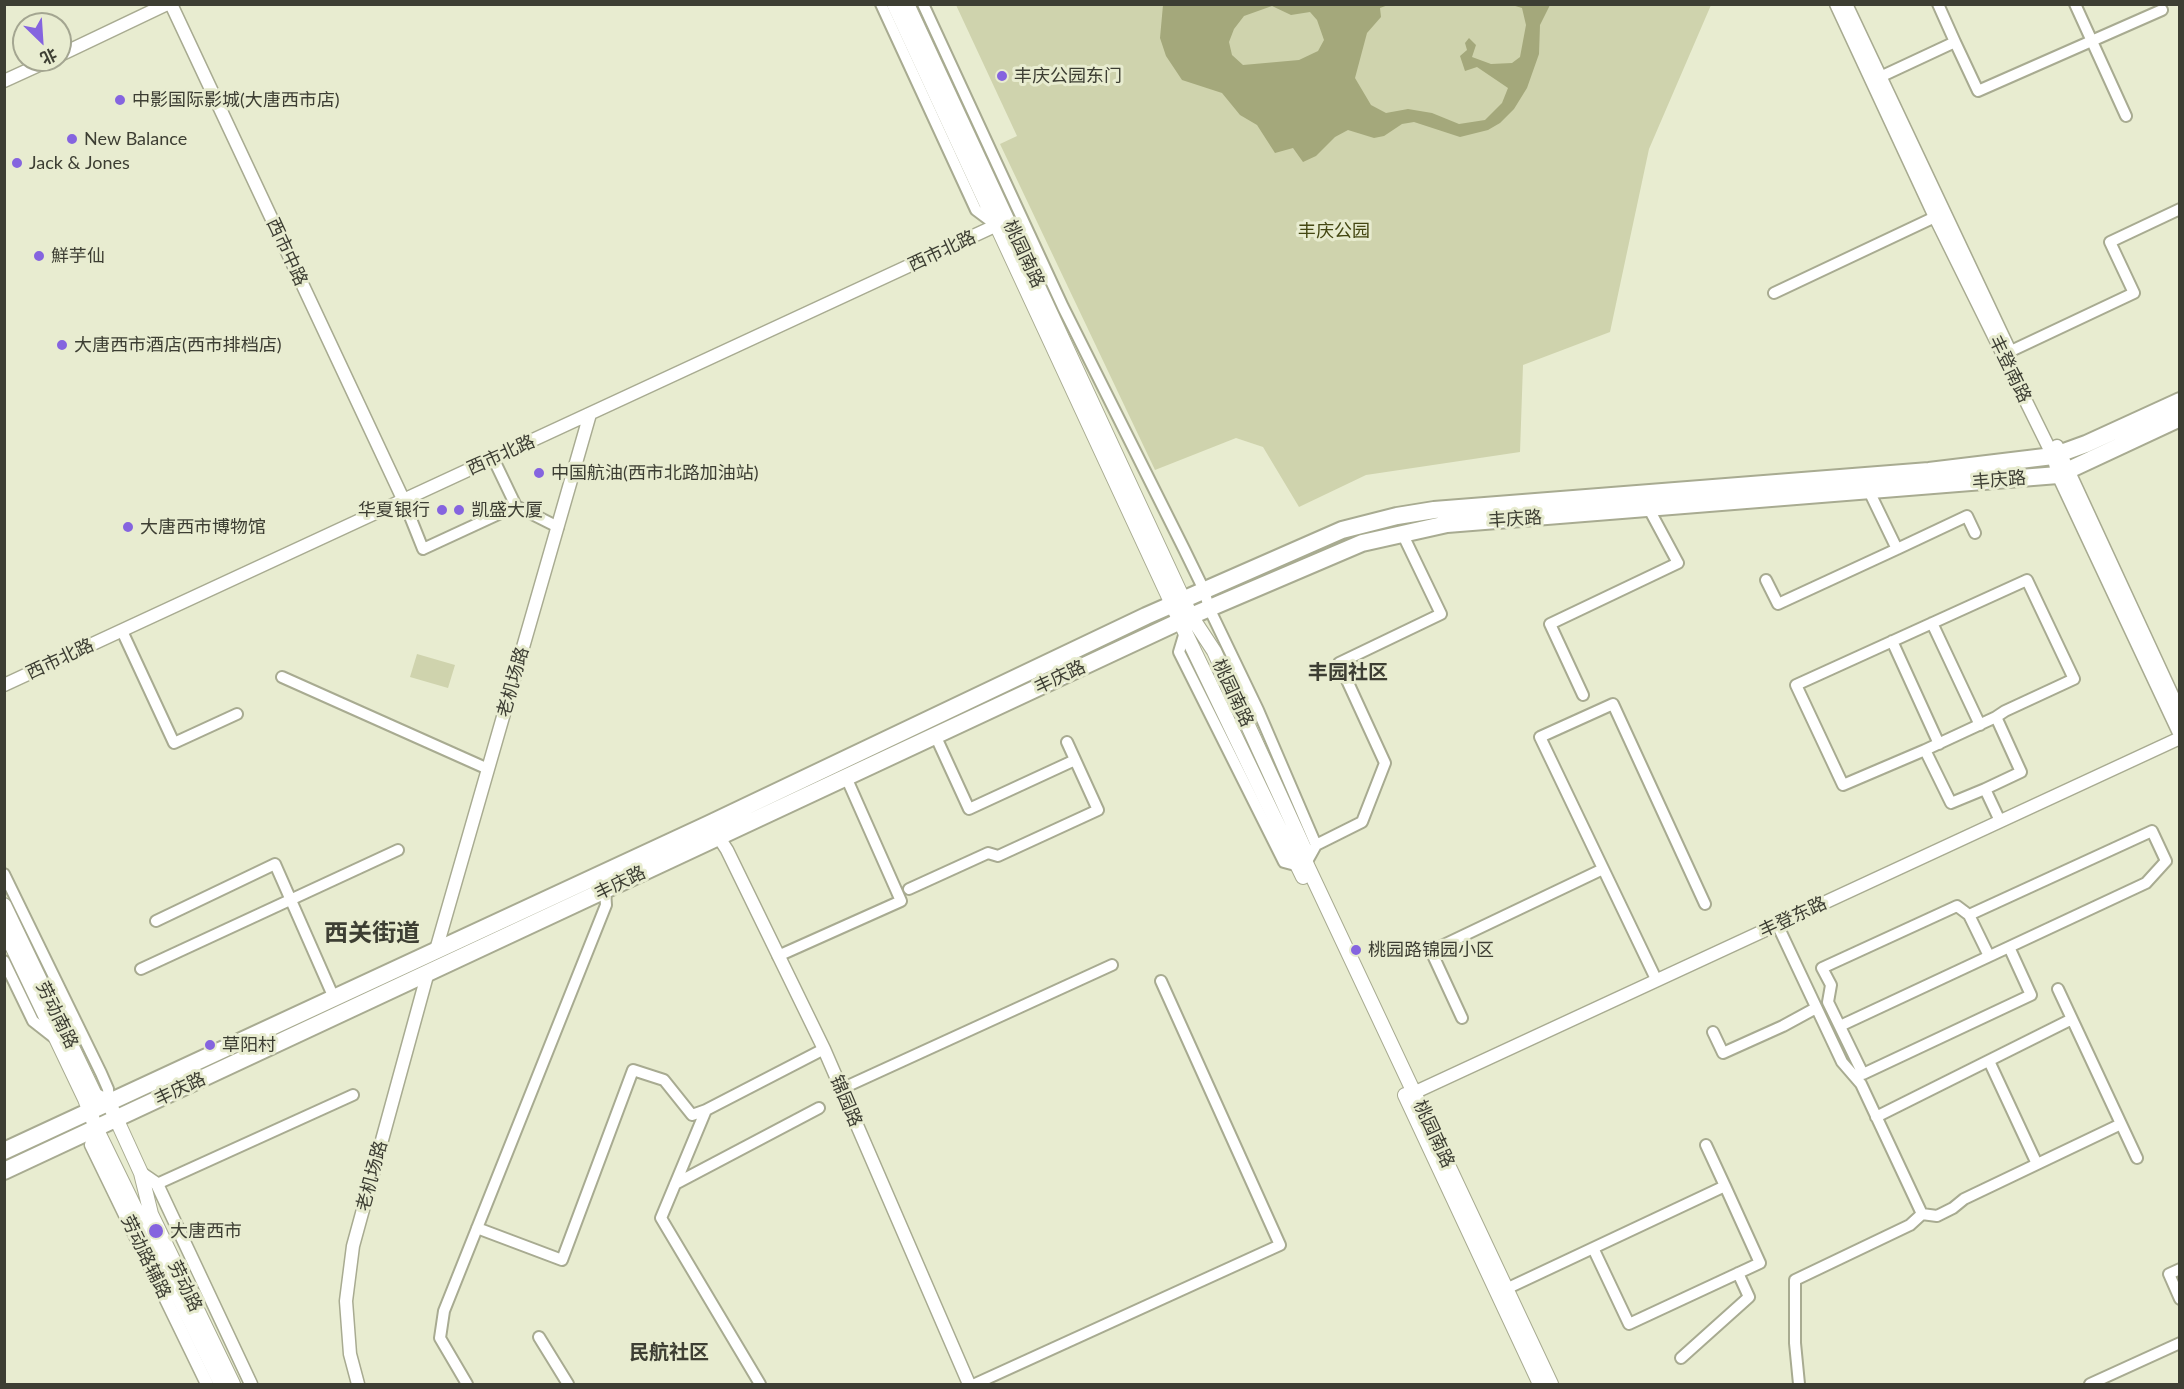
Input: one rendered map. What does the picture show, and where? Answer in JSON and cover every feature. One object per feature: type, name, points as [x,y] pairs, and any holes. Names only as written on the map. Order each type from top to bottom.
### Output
[{"type":"main road","name":"桃园南路","points":[[894,4],[1183,615],[1214,651],[1304,849],[1303,864],[1540,1384]]},
{"type":"main road","name":"桃园南路","points":[[907,4],[1183,615]]},
{"type":"main road","name":"丰庆路","points":[[4,1151],[436,950],[714,830],[846,777],[1183,615],[1204,590],[1342,530],[1397,516],[1445,509],[1929,471],[2057,454],[2180,401]]},
{"type":"main road","name":"丰庆路","points":[[4,1171],[605,891],[714,830],[1086,644],[1209,608],[1348,549],[1402,533],[1447,524],[1869,491],[2064,473],[2180,418]]},
{"type":"main road","name":"劳动南路","points":[[4,905],[95,1095],[109,1103],[116,1119]]},
{"type":"main road","name":"劳动南路","points":[[4,929],[96,1128]]},
{"type":"main road","name":"桃园南路","points":[[1410,1095],[1551,1384]]},
{"type":"main road","name":"劳动路","points":[[116,1119],[141,1173],[151,1214],[233,1384]]},
{"type":"main road","name":"劳动路","points":[[96,1128],[221,1384]]},
{"type":"street","points":[[72,49],[167,4]]},
{"type":"street","name":"西市中路","points":[[171,4],[403,499]]},
{"type":"street","points":[[881,4],[976,210],[997,225]]},
{"type":"street","points":[[923,4],[1062,307],[1204,590],[1209,608],[1258,710],[1316,845]]},
{"type":"street","name":"丰登南路","points":[[1836,4],[1935,217],[2057,454]]},
{"type":"street","name":"丰登南路","points":[[1846,4],[2011,351],[2180,736]]},
{"type":"street","points":[[1938,4],[1978,91],[2162,10]]},
{"type":"street","points":[[2075,4],[2126,116]]},
{"type":"street","points":[[1880,77],[1955,42]]},
{"type":"street","points":[[4,81],[24,72]]},
{"type":"street","points":[[2011,351],[2134,293],[2110,242],[2180,209]]},
{"type":"street","points":[[1774,293],[1935,217]]},
{"type":"street","name":"西市北路","points":[[4,685],[997,225]]},
{"type":"street","name":"老机场路","points":[[436,950],[590,414]]},
{"type":"street","points":[[493,458],[516,506],[558,527]]},
{"type":"street","name":"丰登南路","points":[[2064,473],[2176,693],[2180,712]]},
{"type":"street","points":[[1869,491],[1897,549]]},
{"type":"street","points":[[403,499],[423,549],[516,506]]},
{"type":"street","points":[[1583,695],[1550,624],[1678,563],[1649,509]]},
{"type":"street","points":[[1766,580],[1778,604],[1967,516],[1975,533]]},
{"type":"street","points":[[1183,615],[1179,652],[1284,862],[1303,864],[1316,845],[1362,822],[1385,763],[1339,663],[1441,614],[1402,533]]},
{"type":"street","points":[[2027,580],[2074,679],[1939,744],[1843,785],[1796,685],[1892,641],[2027,580]]},
{"type":"street","points":[[1932,623],[1980,725]]},
{"type":"street","points":[[122,631],[174,743],[237,714]]},
{"type":"street","points":[[1892,641],[1939,744]]},
{"type":"street","points":[[282,677],[488,769]]},
{"type":"street","points":[[1656,979],[1540,737],[1613,704],[1705,904]]},
{"type":"street","points":[[1925,750],[1951,803],[1985,789],[2021,771],[1996,717]]},
{"type":"street","points":[[935,735],[969,809],[1075,760]]},
{"type":"street","name":"丰登东路","points":[[1410,1095],[2180,736]]},
{"type":"street","points":[[909,889],[988,853],[998,856],[1098,810],[1067,742]]},
{"type":"street","points":[[778,956],[901,901],[846,777]]},
{"type":"street","points":[[1985,789],[2000,820]]},
{"type":"street","name":"锦园路","points":[[714,830],[824,1049],[969,1384]]},
{"type":"street","points":[[1840,1026],[2146,884],[2166,861],[2152,831],[1969,915]]},
{"type":"street","points":[[141,969],[398,850]]},
{"type":"street","points":[[156,921],[275,864],[334,998]]},
{"type":"street","points":[[1462,1018],[1431,951],[1603,869]]},
{"type":"street","points":[[4,874],[108,1089],[109,1103]]},
{"type":"street","points":[[466,1384],[440,1338],[444,1311],[606,905],[605,891]]},
{"type":"street","points":[[1989,956],[1969,915],[1957,906],[1822,968],[1831,985],[1828,1002],[1863,1074],[2031,995],[2009,947]]},
{"type":"street","points":[[1777,924],[1842,1062],[1861,1084],[1923,1214]]},
{"type":"street","points":[[4,961],[33,1021],[56,1039]]},
{"type":"street","points":[[841,1089],[1112,965]]},
{"type":"street","name":"老机场路","points":[[358,1384],[350,1354],[346,1301],[353,1246],[428,972]]},
{"type":"street","points":[[975,1384],[1280,1245],[1161,981]]},
{"type":"street","points":[[2058,989],[2137,1158]]},
{"type":"street","points":[[1713,1032],[1722,1053],[1784,1026],[1816,1008]]},
{"type":"street","points":[[1876,1116],[2072,1019]]},
{"type":"street","points":[[477,1228],[562,1260],[633,1070],[664,1080],[692,1115],[824,1049]]},
{"type":"street","points":[[1989,1061],[2037,1164]]},
{"type":"street","points":[[157,1184],[353,1095]]},
{"type":"street","points":[[675,1184],[819,1108]]},
{"type":"street","points":[[706,1110],[661,1218],[760,1384]]},
{"type":"street","points":[[1799,1384],[1795,1343],[1795,1280],[1910,1225],[1923,1214],[1937,1216],[1953,1208],[1964,1198],[2121,1124]]},
{"type":"street","name":"劳动路辅路","points":[[96,1128],[91,1145],[207,1384]]},
{"type":"street","points":[[1593,1248],[1629,1324],[1760,1263],[1706,1145]]},
{"type":"street","points":[[141,1173],[157,1184],[251,1384]]},
{"type":"street","points":[[1506,1289],[1725,1186]]},
{"type":"street","points":[[2180,1269],[2169,1274],[2180,1299]]},
{"type":"street","points":[[1681,1358],[1749,1297],[1738,1273]]},
{"type":"street","points":[[539,1337],[568,1384]]},
{"type":"street","points":[[2090,1384],[2180,1343]]},
{"type":"green space","name":"丰庆公园","points":[[956,5],[1711,5],[1649,149],[1610,332],[1523,365],[1520,452],[1366,475],[1299,507],[1263,447],[1236,438],[1155,470],[1000,144],[1017,136]]},
{"type":"green space","points":[[417,654],[455,665],[448,688],[410,677]]},
{"type":"shaded area","points":[[1163,5],[1388,5],[1380,8],[1381,17],[1367,33],[1355,78],[1371,105],[1386,113],[1408,109],[1432,113],[1459,124],[1485,120],[1502,103],[1508,88],[1477,67],[1465,71],[1460,56],[1467,50],[1465,43],[1469,38],[1476,45],[1472,57],[1491,64],[1512,63],[1520,57],[1526,25],[1522,8],[1512,5],[1550,5],[1540,25],[1539,54],[1527,88],[1514,109],[1500,123],[1488,130],[1460,137],[1414,122],[1402,124],[1384,136],[1374,138],[1348,130],[1335,137],[1316,156],[1303,162],[1293,148],[1275,153],[1257,125],[1240,115],[1222,93],[1182,80],[1166,56],[1160,38]],"holes":[[[1272,6],[1291,15],[1310,12],[1317,20],[1324,40],[1318,51],[1299,60],[1243,65],[1232,55],[1229,42],[1234,29],[1244,16]]]},
{"type":"place","name":"丰庆公园东门","points":[[1002,76]]},
{"type":"place","name":"中影国际影城(大唐西市店)","points":[[120,100]]},
{"type":"place","name":"New Balance","points":[[72,139]]},
{"type":"place","name":"Jack & Jones","points":[[17,163]]},
{"type":"place","name":"鮮芋仙","points":[[39,256]]},
{"type":"place","name":"大唐西市酒店(西市排档店)","points":[[62,345]]},
{"type":"place","name":"中国航油(西市北路加油站)","points":[[539,473]]},
{"type":"place","name":"华夏银行","points":[[442,510]]},
{"type":"place","name":"凯盛大厦","points":[[459,510]]},
{"type":"place","name":"大唐西市博物馆","points":[[128,527]]},
{"type":"place","name":"桃园路锦园小区","points":[[1356,950]]},
{"type":"place","name":"草阳村","points":[[210,1045]]},
{"type":"place","name":"大唐西市","points":[[156,1231]]},
{"type":"district","name":"丰园社区","points":[[1348,673]]},
{"type":"district","name":"西关街道","points":[[372,933]]},
{"type":"district","name":"民航社区","points":[[669,1353]]}]
